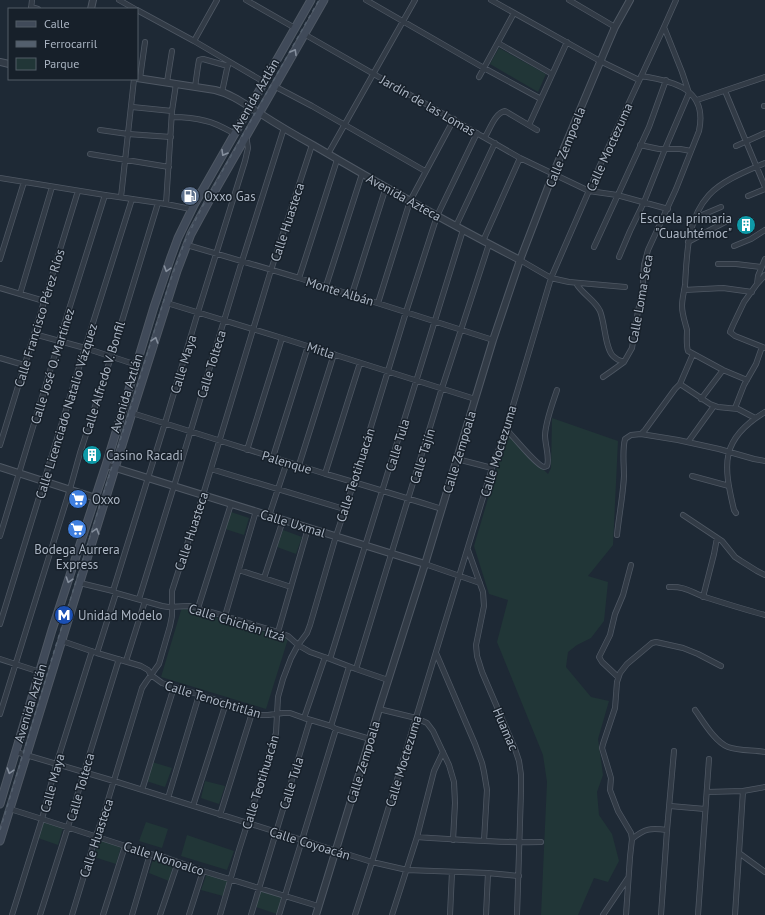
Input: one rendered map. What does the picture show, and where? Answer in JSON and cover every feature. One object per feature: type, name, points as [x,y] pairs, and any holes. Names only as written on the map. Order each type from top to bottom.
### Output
[{"type":"main road","name":"Avenida Aztlán","points":[[0,804],[52,630],[178,238],[191,209],[311,0]]},
{"type":"main road","name":"Avenida Aztlán","points":[[0,841],[115,467],[187,245],[198,220],[324,0]]},
{"type":"street","points":[[31,8],[32,0]]},
{"type":"street","points":[[119,0],[133,8]]},
{"type":"street","points":[[194,41],[217,0]]},
{"type":"street","points":[[246,0],[295,28]]},
{"type":"street","points":[[366,0],[484,68],[541,98]]},
{"type":"street","points":[[328,154],[415,0]]},
{"type":"street","points":[[491,0],[600,61],[640,78],[666,80],[681,86],[697,100],[765,76]]},
{"type":"street","points":[[569,0],[615,27]]},
{"type":"street","name":"Calle Moctezuma","points":[[354,915],[372,862],[492,468],[506,429],[551,278],[588,191],[676,0]]},
{"type":"street","name":"Calle Zempoala","points":[[316,915],[493,340],[520,260],[553,174],[600,61],[628,1]]},
{"type":"street","points":[[138,11],[194,41],[228,64],[264,82]]},
{"type":"street","points":[[479,77],[514,13]]},
{"type":"street","points":[[619,257],[644,202],[689,93],[664,27]]},
{"type":"street","name":"Jardín de las Lomas","points":[[304,34],[520,158],[588,191],[618,195],[668,209]]},
{"type":"street","points":[[138,74],[145,42]]},
{"type":"street","points":[[529,125],[567,42]]},
{"type":"street","points":[[498,44],[552,74]]},
{"type":"street","points":[[167,82],[172,51]]},
{"type":"street","points":[[195,87],[200,60],[207,59],[228,64]]},
{"type":"street","points":[[222,92],[228,64]]},
{"type":"street","name":"Avenida Azteca","points":[[138,78],[222,92],[250,107],[337,160],[551,278],[576,283],[625,287]]},
{"type":"street","points":[[121,197],[128,134],[137,80]]},
{"type":"street","points":[[594,247],[651,121],[666,80]]},
{"type":"street","points":[[166,204],[172,114],[176,84]]},
{"type":"street","points":[[274,86],[312,106],[425,171]]},
{"type":"street","points":[[725,91],[765,188],[748,196]]},
{"type":"street","name":"Calle Loma Seca","points":[[624,362],[633,343],[637,315],[643,290],[645,259],[668,209],[700,131],[702,116],[697,100]]},
{"type":"street","points":[[132,107],[206,121],[235,134]]},
{"type":"street","points":[[485,137],[498,115],[504,111],[537,130]]},
{"type":"street","points":[[378,303],[410,201],[454,119]]},
{"type":"street","name":"Calle Tolteca","points":[[139,599],[284,128]]},
{"type":"street","points":[[100,130],[128,134],[171,137]]},
{"type":"street","name":"Calle Teotihuacán","points":[[220,915],[276,733],[278,697],[291,658],[298,645],[305,637],[310,625],[344,509],[354,482],[387,371],[437,216],[477,133]]},
{"type":"street","points":[[736,146],[765,134]]},
{"type":"street","name":"Calle Maya","points":[[12,915],[42,819],[56,765],[114,592],[246,157],[248,145],[246,135]]},
{"type":"street","points":[[456,226],[495,143]]},
{"type":"street","name":"Calle Huasteca","points":[[72,915],[96,836],[106,810],[142,688],[159,664],[172,616],[172,591],[211,469],[252,329],[312,145]]},
{"type":"street","points":[[640,145],[691,151]]},
{"type":"street","points":[[90,154],[169,167]]},
{"type":"street","name":"Calle Tajín","points":[[356,669],[486,243],[520,158]]},
{"type":"street","points":[[299,278],[337,160]]},
{"type":"street","points":[[747,380],[723,370],[688,351],[687,332],[682,307],[688,242],[695,218],[703,203],[715,189],[725,182],[765,163]]},
{"type":"street","points":[[326,286],[362,174]]},
{"type":"street","points":[[0,178],[158,202],[191,209]]},
{"type":"street","points":[[0,259],[24,182]]},
{"type":"street","points":[[20,294],[52,187]]},
{"type":"street","points":[[352,294],[386,187]]},
{"type":"street","name":"Calle Francisco Pérez Ríos","points":[[0,444],[78,191]]},
{"type":"street","name":"Calle José O. Martínez","points":[[0,536],[105,195]]},
{"type":"street","name":"Calle Licenciado Natalio Vázquez","points":[[0,624],[132,199]]},
{"type":"street","name":"Calle Alfredo V. Bonfil","points":[[0,714],[158,202]]},
{"type":"street","points":[[695,218],[721,207]]},
{"type":"street","points":[[688,242],[725,222]]},
{"type":"street","name":"Calle Tula","points":[[330,659],[463,230]]},
{"type":"street","points":[[734,246],[756,236],[765,230]]},
{"type":"street","name":"Monte Albán","points":[[187,245],[352,294],[493,340]]},
{"type":"street","points":[[757,284],[765,259]]},
{"type":"street","points":[[718,264],[736,264],[762,267]]},
{"type":"street","points":[[735,408],[764,347],[735,336],[730,332],[744,302],[765,275]]},
{"type":"street","points":[[576,283],[594,302],[600,312],[612,355],[624,362],[603,377]]},
{"type":"street","points":[[0,288],[44,301]]},
{"type":"street","points":[[684,290],[723,288],[752,292]]},
{"type":"street","name":"Mitla","points":[[167,303],[475,399]]},
{"type":"street","points":[[34,334],[85,348],[137,365]]},
{"type":"street","points":[[247,450],[282,338]]},
{"type":"street","points":[[273,457],[308,346]]},
{"type":"street","points":[[299,465],[334,354]]},
{"type":"street","points":[[641,434],[680,384],[693,354]]},
{"type":"street","points":[[0,358],[24,365]]},
{"type":"street","points":[[325,474],[360,362]]},
{"type":"street","points":[[701,399],[723,370]]},
{"type":"street","points":[[680,384],[714,406],[735,408],[755,418]]},
{"type":"street","points":[[506,429],[534,459],[542,466],[547,466],[546,432],[557,390]]},
{"type":"street","points":[[688,442],[714,406]]},
{"type":"street","points":[[736,513],[729,486],[727,465],[730,446],[737,434],[755,418],[765,412]]},
{"type":"street","name":"Palenque","points":[[132,413],[247,450],[442,509]]},
{"type":"street","points":[[617,535],[623,488],[624,442],[628,436],[641,434],[688,442],[765,461]]},
{"type":"street","points":[[457,459],[492,468]]},
{"type":"street","points":[[269,516],[287,462]]},
{"type":"street","name":"Calle Uxmal","points":[[106,465],[391,553],[480,583]]},
{"type":"street","points":[[0,467],[105,501]]},
{"type":"street","points":[[211,469],[344,509]]},
{"type":"street","points":[[692,476],[729,486]]},
{"type":"street","points":[[198,608],[231,504]]},
{"type":"street","points":[[225,616],[256,511]]},
{"type":"street","points":[[683,515],[722,541],[735,557],[756,571],[765,575]]},
{"type":"street","points":[[264,578],[283,520]]},
{"type":"street","points":[[278,632],[308,528]]},
{"type":"street","points":[[703,597],[717,538]]},
{"type":"street","name":"Huamac","points":[[468,550],[483,592],[484,606],[476,645],[476,656],[519,761],[521,784],[517,915]]},
{"type":"street","points":[[618,676],[599,658],[610,635],[614,614],[623,595],[631,565]]},
{"type":"street","points":[[239,570],[291,586]]},
{"type":"street","name":"Calle Chichén Itzá","points":[[80,582],[162,606],[188,606],[198,608],[278,632],[288,636],[298,645],[310,652],[388,680]]},
{"type":"street","points":[[669,587],[687,589],[703,597],[765,615]]},
{"type":"street","points":[[126,661],[145,601]]},
{"type":"street","name":"Calle Tenochtitlán","points":[[62,641],[145,668],[162,683],[226,703],[252,713],[268,716],[290,713],[370,739]]},
{"type":"street","points":[[626,915],[632,839],[631,833],[618,811],[610,790],[611,778],[602,748],[615,708],[618,676],[627,664],[650,645],[656,642],[683,648],[721,666]]},
{"type":"street","points":[[436,653],[482,763],[487,790],[484,841]]},
{"type":"street","points":[[304,718],[325,657]]},
{"type":"street","points":[[0,659],[40,672]]},
{"type":"street","name":"Calle Tolteca","points":[[40,915],[119,659]]},
{"type":"street","points":[[331,726],[349,667]]},
{"type":"street","points":[[142,790],[174,687]]},
{"type":"street","points":[[168,798],[199,695]]},
{"type":"street","points":[[193,806],[226,703]]},
{"type":"street","points":[[379,709],[416,718],[430,726],[444,752],[454,782],[455,803],[452,840]]},
{"type":"street","points":[[695,710],[710,731],[728,747],[765,752]]},
{"type":"street","points":[[220,815],[252,713]]},
{"type":"street","name":"Calle Tula","points":[[251,915],[310,720]]},
{"type":"street","points":[[279,915],[336,729]]},
{"type":"street","points":[[662,915],[667,830],[674,751]]},
{"type":"street","name":"Calle Coyoacán","points":[[16,752],[114,781],[372,862],[407,870],[488,873],[518,876]]},
{"type":"street","points":[[392,915],[417,837],[434,771],[444,752]]},
{"type":"street","points":[[698,915],[709,759]]},
{"type":"street","points":[[707,792],[743,792],[765,787]]},
{"type":"street","points":[[735,915],[743,792]]},
{"type":"street","points":[[670,806],[705,809]]},
{"type":"street","name":"Calle Nonoalco","points":[[10,809],[318,906]]},
{"type":"street","points":[[632,839],[649,829],[667,830]]},
{"type":"street","points":[[417,837],[519,843],[541,842]]},
{"type":"street","points":[[102,915],[125,846]]},
{"type":"street","points":[[739,853],[765,872]]},
{"type":"street","points":[[132,915],[150,854]]},
{"type":"street","points":[[160,915],[178,862]]},
{"type":"street","points":[[189,915],[203,871]]},
{"type":"street","points":[[450,915],[452,872]]},
{"type":"street","points":[[486,915],[488,873]]},
{"type":"street","points":[[603,915],[628,878]]},
{"type":"green space","points":[[499,48],[546,74],[538,92],[490,64]]},
{"type":"green space","points":[[552,418],[618,441],[613,545],[588,576],[608,582],[604,621],[591,638],[577,645],[568,652],[566,667],[591,697],[609,701],[598,739],[603,775],[597,792],[599,815],[612,834],[619,861],[608,882],[594,878],[578,915],[541,915],[547,782],[543,755],[497,642],[508,600],[489,594],[474,546],[507,434],[548,474],[551,468]]},
{"type":"green space","points":[[231,512],[249,518],[244,535],[225,529]]},
{"type":"green space","points":[[283,530],[302,537],[296,554],[277,547]]},
{"type":"green space","points":[[182,607],[288,639],[266,709],[161,677]]},
{"type":"green space","points":[[152,762],[172,768],[165,787],[146,781]]},
{"type":"green space","points":[[205,781],[225,786],[219,804],[201,798]]},
{"type":"green space","points":[[43,822],[63,828],[58,845],[38,838]]},
{"type":"green space","points":[[146,822],[168,829],[162,848],[139,841]]},
{"type":"green space","points":[[187,835],[234,851],[227,870],[181,856]]},
{"type":"green space","points":[[99,839],[121,847],[116,864],[94,857]]},
{"type":"green space","points":[[153,859],[173,866],[169,881],[149,873]]},
{"type":"green space","points":[[207,873],[228,880],[223,896],[201,890]]},
{"type":"green space","points":[[261,889],[282,896],[277,914],[256,907]]},
{"type":"railway","points":[[0,830],[169,284],[185,241],[202,207],[319,0]]},
{"type":"place","name":"Oxxo Gas","points":[[190,196]]},
{"type":"place","name":"Escuela primaria \"Cuauhtémoc\"","points":[[746,225]]},
{"type":"place","name":"Casino Racadi","points":[[92,455]]},
{"type":"place","name":"Oxxo","points":[[78,499]]},
{"type":"place","name":"Bodega Aurrera Express","points":[[77,529]]},
{"type":"place","name":"Unidad Modelo","points":[[64,615]]}]
